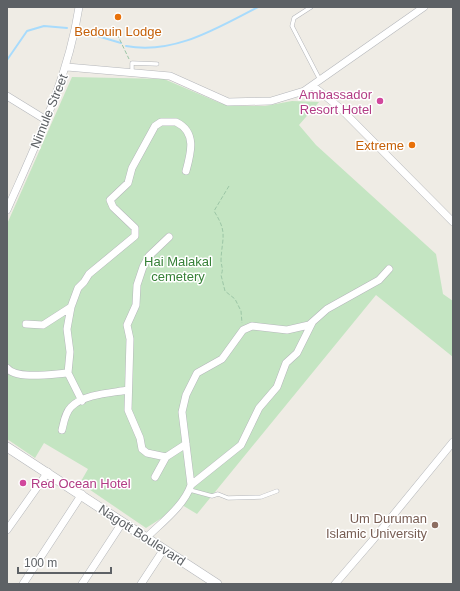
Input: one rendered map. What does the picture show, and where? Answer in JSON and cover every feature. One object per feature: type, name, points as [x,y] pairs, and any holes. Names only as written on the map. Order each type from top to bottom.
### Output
[{"type":"street","name":"Nimule Street","points":[[7,210],[67,67],[79,7]]},
{"type":"street","points":[[67,67],[170,76],[228,102],[271,102],[304,92],[424,7]]},
{"type":"street","points":[[313,86],[340,108],[453,222]]},
{"type":"street","points":[[7,96],[46,120]]},
{"type":"street","points":[[82,401],[68,373],[70,352],[67,329],[71,307],[78,288],[89,274],[135,236],[134,228],[113,207],[110,200],[128,183],[132,168],[155,126],[161,122],[172,121],[180,124],[188,131],[192,145],[186,172]]},
{"type":"street","points":[[7,191],[14,194]]},
{"type":"street","points":[[166,457],[147,453],[142,449],[140,438],[128,410],[130,339],[127,325],[136,305],[139,279],[149,256],[169,237]]},
{"type":"street","points":[[146,538],[174,511],[190,488],[241,445],[259,408],[276,387],[286,364],[297,353],[312,323],[327,309],[379,280],[390,269]]},
{"type":"street","points":[[26,324],[43,325],[71,307]]},
{"type":"street","points":[[190,488],[182,412],[186,395],[198,373],[220,362],[226,356],[238,335],[243,330],[252,326],[287,330],[312,323]]},
{"type":"street","points":[[7,368],[10,372],[16,374],[38,375],[68,373]]},
{"type":"street","points":[[62,430],[65,416],[72,406],[104,394],[128,390]]},
{"type":"street","points":[[335,584],[453,442]]},
{"type":"street","points":[[155,477],[166,457],[186,444]]},
{"type":"street","name":"Nagott Boulevard","points":[[7,447],[82,494],[122,523],[217,584]]},
{"type":"street","points":[[7,530],[48,472]]},
{"type":"street","points":[[23,584],[82,494]]},
{"type":"street","points":[[82,584],[122,523]]},
{"type":"street","points":[[141,584],[164,550]]},
{"type":"lane","points":[[311,7],[294,18],[292,26],[321,80]]},
{"type":"lane","points":[[132,73],[132,63],[157,64]]},
{"type":"lane","points":[[190,488],[212,496],[218,494],[228,498],[262,497],[277,491]]},
{"type":"path","points":[[117,28],[125,52],[132,63]]},
{"type":"path","points":[[229,186],[214,211],[220,217],[224,239],[221,260],[223,269],[221,275],[225,291],[235,299],[242,314],[243,330]]},
{"type":"green space","name":"Hai Malakal cemetery","points":[[72,77],[164,79],[220,103],[238,106],[265,106],[292,101],[319,102],[299,125],[316,145],[436,254],[443,294],[453,301],[453,357],[376,295],[197,514],[182,505],[146,528],[80,483],[88,469],[44,443],[35,458],[7,439],[7,224]]},
{"type":"waterway","points":[[126,46],[144,48],[161,47],[195,38],[258,7]]},
{"type":"waterway","points":[[7,60],[27,31],[44,26],[67,28]]},
{"type":"waterway","points":[[77,30],[121,43]]},
{"type":"place","name":"Bedouin Lodge","points":[[118,17]]},
{"type":"place","name":"Ambassador Resort Hotel","points":[[380,101]]},
{"type":"place","name":"Extreme","points":[[412,145]]},
{"type":"place","name":"Red Ocean Hotel","points":[[23,483]]},
{"type":"place","name":"Um Duruman Islamic University","points":[[435,525]]}]
